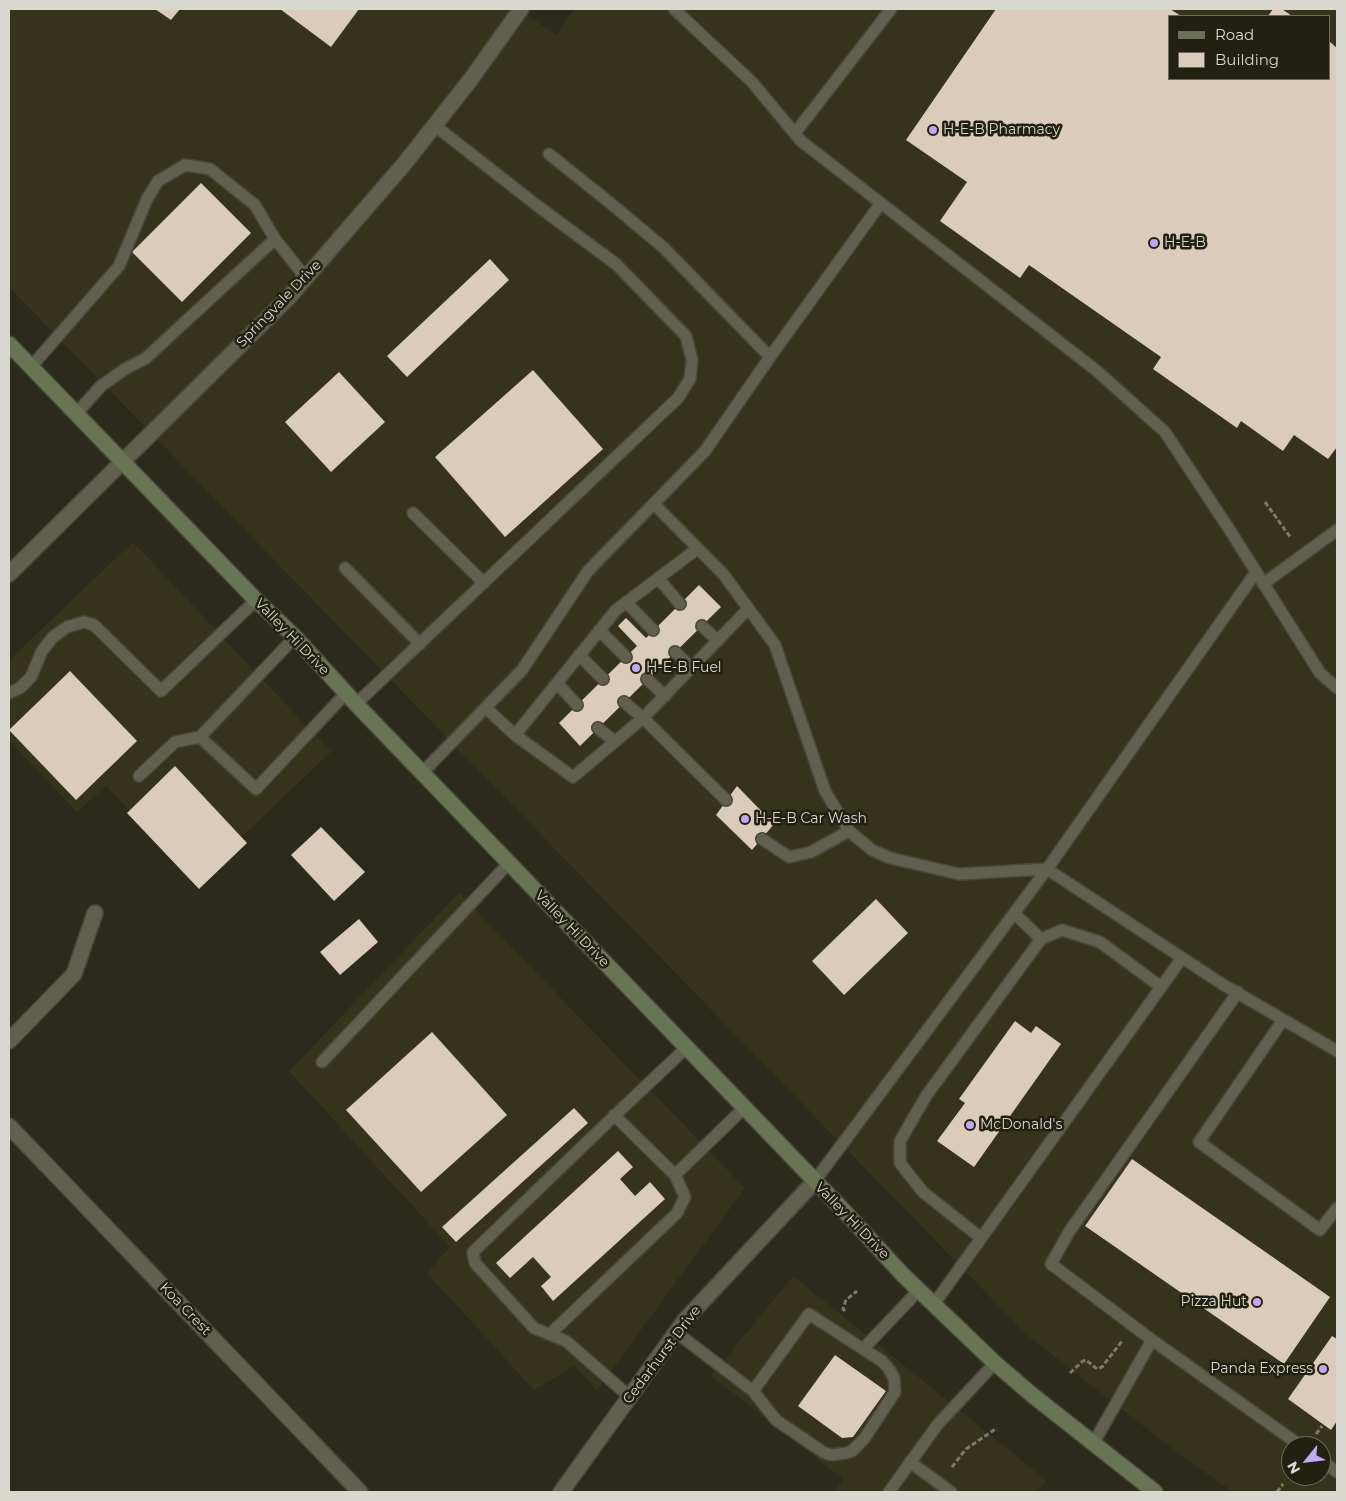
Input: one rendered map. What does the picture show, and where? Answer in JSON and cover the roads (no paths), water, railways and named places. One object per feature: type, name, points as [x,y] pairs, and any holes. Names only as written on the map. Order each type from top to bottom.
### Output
[{"type":"street","name":"Springvale Drive","points":[[9,574],[290,296],[405,163],[521,9]]},
{"type":"street","name":"Valley Hi Drive","points":[[9,344],[295,638],[508,863],[920,1290],[995,1363],[1149,1491]]},
{"type":"street","points":[[9,1041],[74,974],[95,913]]},
{"type":"street","name":"Koa Crest","points":[[9,1126],[360,1492]]},
{"type":"street","name":"Cedarhurst Drive","points":[[561,1492],[685,1320],[814,1182]]},
{"type":"lane","points":[[674,9],[752,82],[802,141],[1097,371],[1165,432],[1320,673],[1337,688]]},
{"type":"lane","points":[[795,133],[891,9]]},
{"type":"lane","points":[[356,704],[678,398],[690,379],[692,360],[686,336],[616,264],[434,125]]},
{"type":"lane","points":[[549,154],[664,248],[770,357]]},
{"type":"lane","points":[[31,367],[119,266],[146,199],[158,181],[185,165],[210,168],[255,204],[275,239],[306,278]]},
{"type":"lane","points":[[422,772],[522,670],[588,572],[705,451],[881,203]]},
{"type":"lane","points":[[76,414],[101,386],[125,369],[146,358],[275,239]]},
{"type":"lane","points":[[654,504],[724,576],[775,645],[825,791],[849,831],[872,850],[890,858],[959,874],[1047,869],[1182,958],[1337,1051]]},
{"type":"lane","points":[[413,513],[484,583]]},
{"type":"lane","points":[[1263,584],[1337,530]]},
{"type":"lane","points":[[515,735],[616,610],[697,549]]},
{"type":"lane","points":[[346,568],[420,644]]},
{"type":"lane","points":[[814,1182],[1015,914],[1256,572]]},
{"type":"lane","points":[[658,578],[680,604]]},
{"type":"lane","points":[[9,693],[20,688],[31,677],[42,651],[53,637],[67,626],[84,622],[94,625],[161,691],[256,600]]},
{"type":"lane","points":[[626,602],[654,630]]},
{"type":"lane","points":[[486,708],[515,735],[572,777],[643,718],[748,609]]},
{"type":"lane","points":[[702,626],[718,641]]},
{"type":"lane","points":[[599,630],[626,657]]},
{"type":"lane","points":[[139,776],[175,742],[200,737],[295,638]]},
{"type":"lane","points":[[675,652],[692,668]]},
{"type":"lane","points":[[579,655],[603,680]]},
{"type":"lane","points":[[647,679],[664,696]]},
{"type":"lane","points":[[557,683],[577,706]]},
{"type":"lane","points":[[200,737],[256,789],[346,693]]},
{"type":"lane","points":[[624,702],[643,718],[726,800]]},
{"type":"lane","points":[[598,728],[614,741]]},
{"type":"lane","points":[[762,839],[789,857],[811,852],[849,831]]},
{"type":"lane","points":[[322,1062],[508,863]]},
{"type":"lane","points":[[1015,914],[1041,939]]},
{"type":"lane","points":[[981,1238],[922,1192],[900,1163],[900,1142],[926,1096],[1041,939],[1062,930],[1100,942],[1161,987]]},
{"type":"lane","points":[[934,1304],[1182,958]]},
{"type":"lane","points":[[1238,992],[1069,1232],[1051,1264],[1152,1340],[1287,1436]]},
{"type":"lane","points":[[1283,1020],[1199,1142],[1320,1230],[1337,1208]]},
{"type":"lane","points":[[630,1397],[566,1341],[534,1328],[475,1263],[473,1252],[686,1048]]},
{"type":"lane","points":[[675,1175],[744,1108]]},
{"type":"lane","points":[[550,1334],[677,1213],[685,1197],[675,1175],[614,1115]]},
{"type":"lane","points":[[863,1349],[920,1290]]},
{"type":"lane","points":[[676,1333],[754,1391],[776,1420],[823,1452],[831,1455],[852,1451],[864,1439],[895,1392],[894,1378],[882,1361],[809,1314],[754,1391]]},
{"type":"lane","points":[[1093,1444],[1152,1340]]},
{"type":"lane","points":[[889,1492],[942,1419],[995,1363]]},
{"type":"lane","points":[[910,1462],[951,1492]]},
{"type":"place","name":"H-E-B Pharmacy","points":[[933,130]]},
{"type":"place","name":"H-E-B","points":[[1154,243]]},
{"type":"place","name":"H-E-B Fuel","points":[[636,668]]},
{"type":"place","name":"H-E-B Car Wash","points":[[745,819]]},
{"type":"place","name":"McDonald's","points":[[970,1125]]},
{"type":"place","name":"Pizza Hut","points":[[1257,1302]]},
{"type":"place","name":"Panda Express","points":[[1323,1369]]}]
